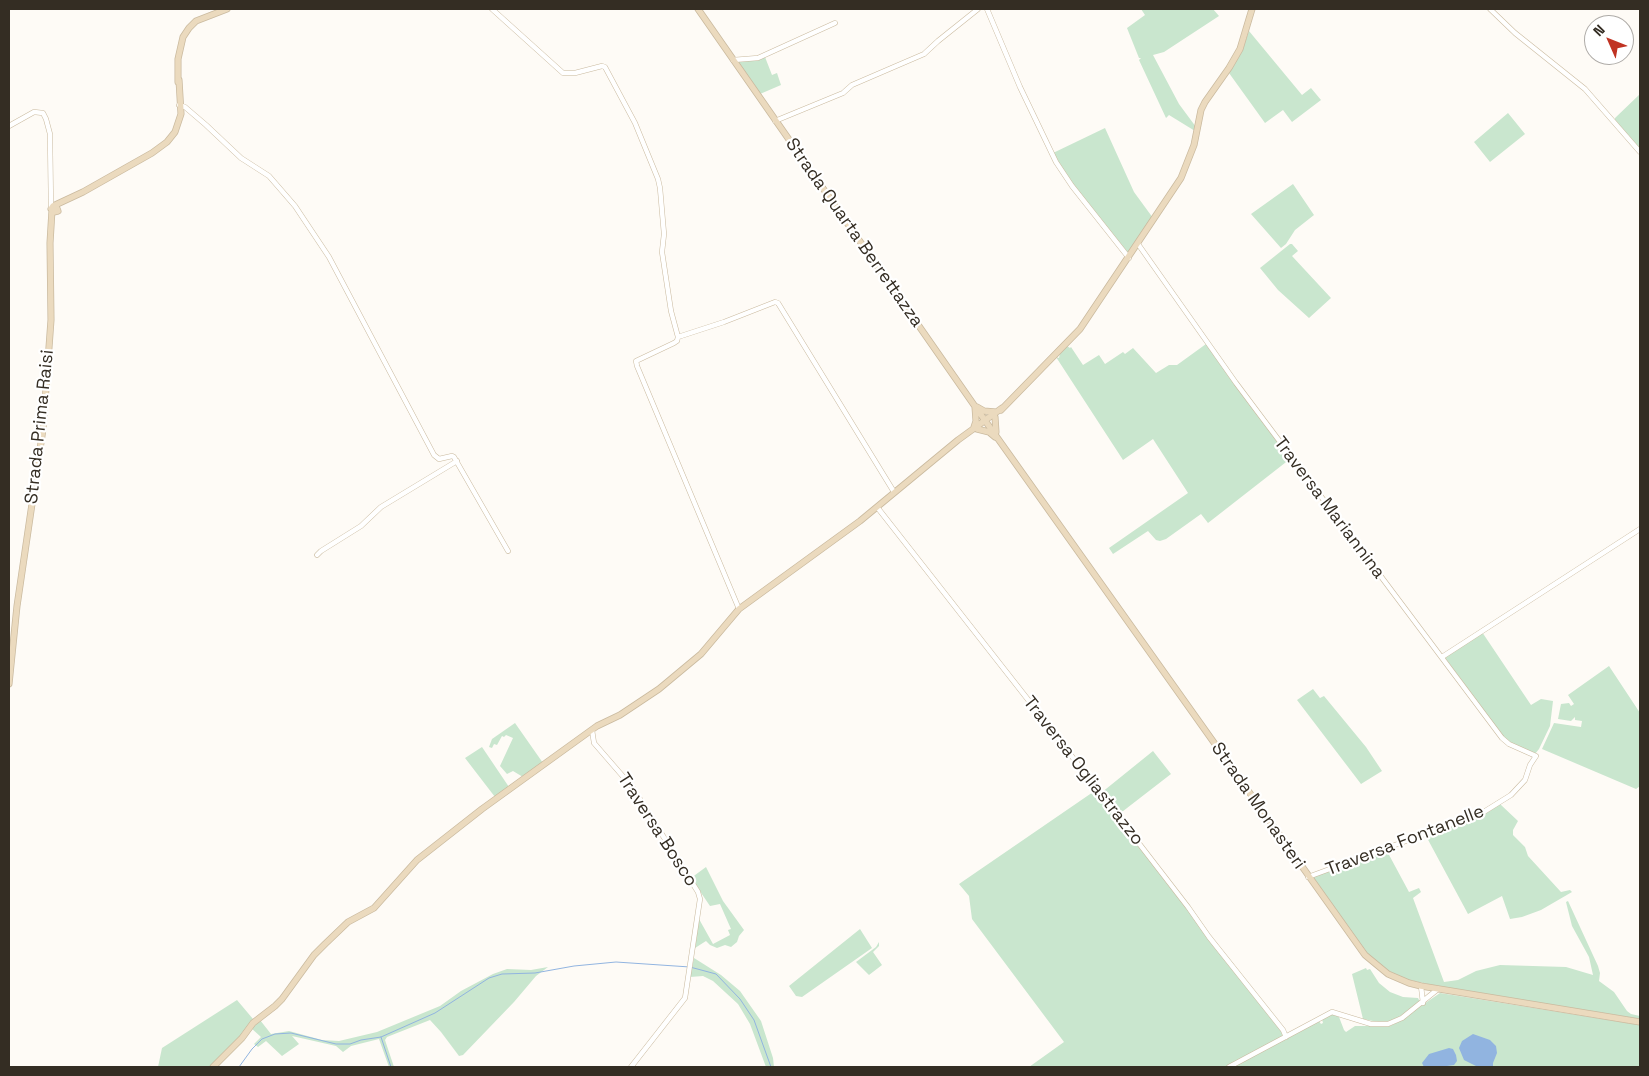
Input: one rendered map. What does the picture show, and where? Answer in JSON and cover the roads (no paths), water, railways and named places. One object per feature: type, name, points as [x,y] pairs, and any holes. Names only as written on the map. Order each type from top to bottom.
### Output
[{"type":"main road","points":[[54,208],[167,142],[175,132],[180,120],[178,80],[179,46],[182,37],[196,21],[227,9]]},
{"type":"main road","name":"Strada Quarta Berrettazza","points":[[698,9],[986,421]]},
{"type":"main road","points":[[213,1067],[242,1038],[253,1023],[282,999],[314,955],[348,922],[374,908],[418,860],[452,832],[592,730],[644,699],[692,663],[713,642],[739,609],[860,521],[968,434],[996,415],[1080,329],[1181,178],[1194,145],[1204,102],[1229,68],[1240,49],[1252,9]]},
{"type":"main road","name":"Strada Prima Raisi","points":[[9,684],[15,623],[43,429],[51,320],[50,229],[54,208]]},
{"type":"main road","points":[[974,405],[996,415]]},
{"type":"main road","points":[[974,405],[975,429]]},
{"type":"main road","points":[[996,415],[995,428],[1000,441]]},
{"type":"main road","name":"Strada Monasteri","points":[[986,421],[1365,955],[1388,974],[1421,986],[1640,1022]]},
{"type":"main road","points":[[975,429],[989,432],[1000,441]]},
{"type":"street","points":[[492,9],[563,73],[575,73],[602,66],[608,70],[635,123],[658,179],[664,234],[662,252],[671,311],[678,337],[674,343],[636,361],[739,609]]},
{"type":"street","points":[[775,121],[843,93],[852,85],[924,54],[978,9]]},
{"type":"street","points":[[986,9],[1029,108],[1056,162],[1072,186],[1129,258]]},
{"type":"street","points":[[1490,9],[1515,33],[1585,89],[1640,152]]},
{"type":"street","points":[[733,60],[758,58],[835,23]]},
{"type":"street","points":[[180,106],[213,131],[241,158],[269,176],[295,206],[329,257],[434,455],[439,459],[452,456],[457,461],[508,551]]},
{"type":"street","points":[[9,126],[34,112],[43,113],[49,125],[54,208]]},
{"type":"street","name":"Traversa Mariannina","points":[[1138,244],[1236,383],[1502,738],[1509,744],[1536,756]]},
{"type":"street","points":[[678,337],[724,322],[775,302],[778,303],[894,492]]},
{"type":"street","points":[[317,556],[321,551],[361,526],[381,507],[457,461]]},
{"type":"street","name":"Traversa Ogliastrazzo","points":[[877,507],[1283,1030],[1286,1037]]},
{"type":"street","points":[[1442,657],[1640,529]]},
{"type":"street","name":"Traversa Bosco","points":[[592,730],[594,743],[633,788],[698,892],[700,899],[685,998],[631,1067]]},
{"type":"street","name":"Traversa Fontanelle","points":[[1308,877],[1482,813],[1511,795],[1525,780],[1530,765],[1536,756]]},
{"type":"street","points":[[1421,986],[1423,1002]]},
{"type":"street","points":[[1229,1067],[1332,1012],[1371,1024],[1388,1024],[1402,1018],[1438,989]]},
{"type":"water","points":[[1473,1034],[1490,1040],[1496,1046],[1497,1053],[1493,1067],[1478,1067],[1464,1060],[1459,1048],[1462,1041]]},
{"type":"water","points":[[1449,1048],[1453,1049],[1456,1055],[1457,1061],[1454,1065],[1424,1067],[1422,1063],[1429,1054]]},
{"type":"waterway","points":[[239,1067],[262,1039],[275,1034],[291,1033],[336,1044],[350,1044],[381,1037],[435,1013],[489,978],[502,974],[535,973],[574,966],[616,962],[690,967],[716,974],[740,999],[754,1020],[771,1067]]},
{"type":"waterway","points":[[381,1037],[391,1067]]}]
